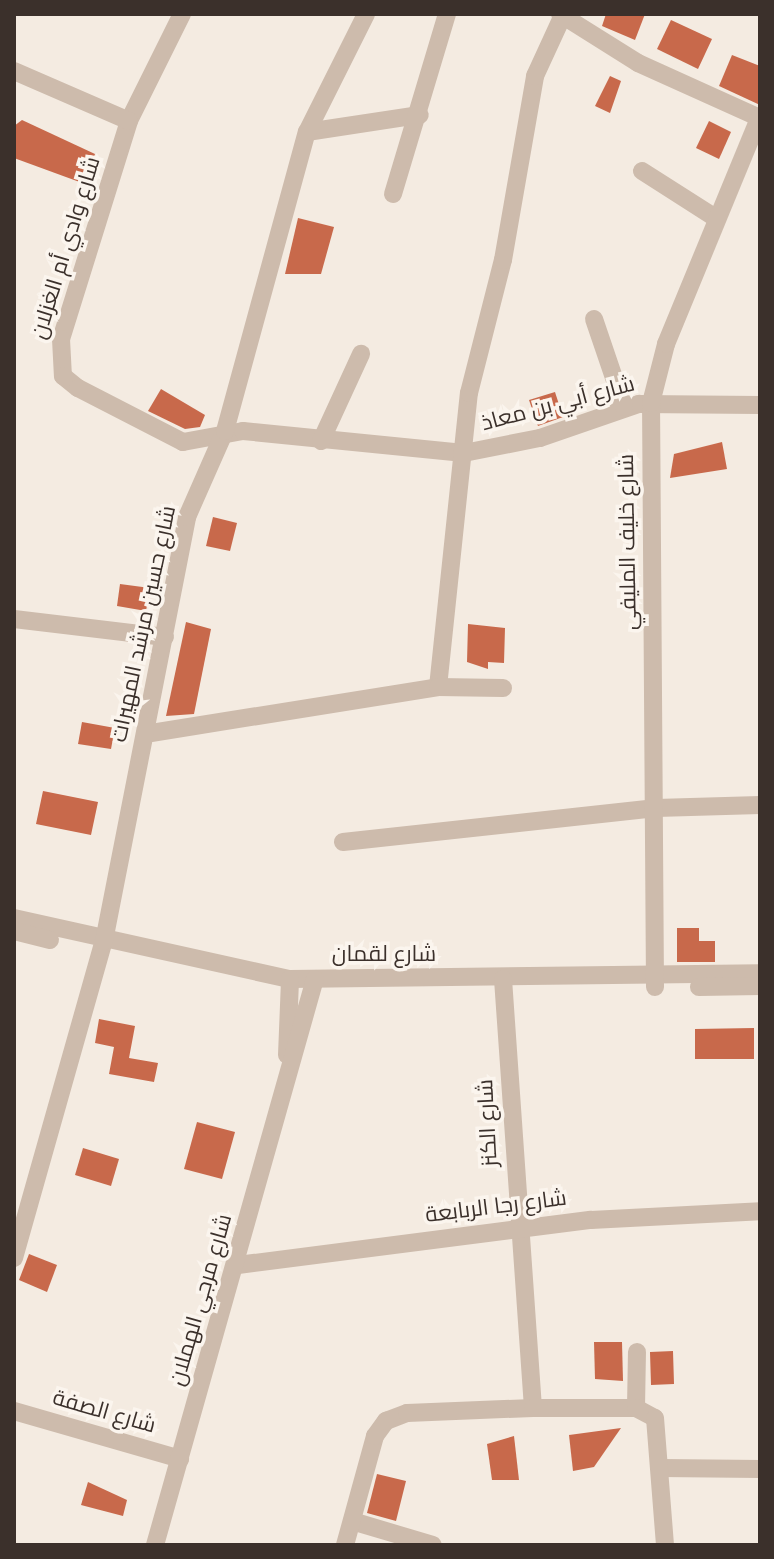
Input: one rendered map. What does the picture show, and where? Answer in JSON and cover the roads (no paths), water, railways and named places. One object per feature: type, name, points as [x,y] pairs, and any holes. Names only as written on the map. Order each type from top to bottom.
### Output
[{"type":"street","name":"شارع وادي أم الغزلان","points":[[182,14],[129,121],[61,339],[63,376],[172,438],[198,442],[225,431]]},
{"type":"street","name":"شارع حسين مرشد المهيرات","points":[[14,1258],[33,1203],[102,947],[187,517],[225,431],[307,132],[366,14]]},
{"type":"street","points":[[393,194],[420,115],[447,14]]},
{"type":"street","points":[[438,687],[469,393],[503,260],[535,76],[562,15],[638,63],[760,118]]},
{"type":"street","points":[[14,71],[129,121]]},
{"type":"street","points":[[307,132],[420,115]]},
{"type":"street","name":"شارع خليف المليفي","points":[[655,981],[651,403],[662,355],[760,118]]},
{"type":"street","points":[[642,171],[717,219]]},
{"type":"street","points":[[594,319],[624,407]]},
{"type":"street","points":[[321,441],[361,354]]},
{"type":"street","name":"شارع أبي بن معاذ","points":[[225,431],[464,453],[540,438],[624,407],[651,403],[760,405]]},
{"type":"street","points":[[14,619],[165,637]]},
{"type":"street","points":[[145,734],[438,687],[503,688]]},
{"type":"street","points":[[343,842],[656,808],[760,805]]},
{"type":"street","name":"شارع لقمان","points":[[14,918],[102,947]]},
{"type":"street","name":"شارع لقمان","points":[[14,931],[290,983],[655,981],[760,973]]},
{"type":"street","name":"شارع لقمان","points":[[655,981],[760,986]]},
{"type":"street","name":"شارع مرجي الهملان","points":[[287,1066],[290,983]]},
{"type":"street","name":"شارع مرجي الهملان","points":[[155,1545],[238,1265],[287,1066],[314,984]]},
{"type":"street","name":"شارع الكنز","points":[[504,984],[518,1228],[533,1408]]},
{"type":"street","points":[[14,1198],[33,1203]]},
{"type":"street","name":"شارع رجا الربابعة","points":[[238,1265],[518,1228],[760,1211]]},
{"type":"street","points":[[636,1408],[637,1352]]},
{"type":"street","points":[[345,1545],[375,1436],[386,1421],[407,1413],[636,1408],[659,1423],[665,1545]]},
{"type":"street","name":"شارع الصفة","points":[[14,1411],[180,1459]]},
{"type":"street","points":[[661,1468],[760,1469]]},
{"type":"street","points":[[352,1521],[433,1545]]}]
